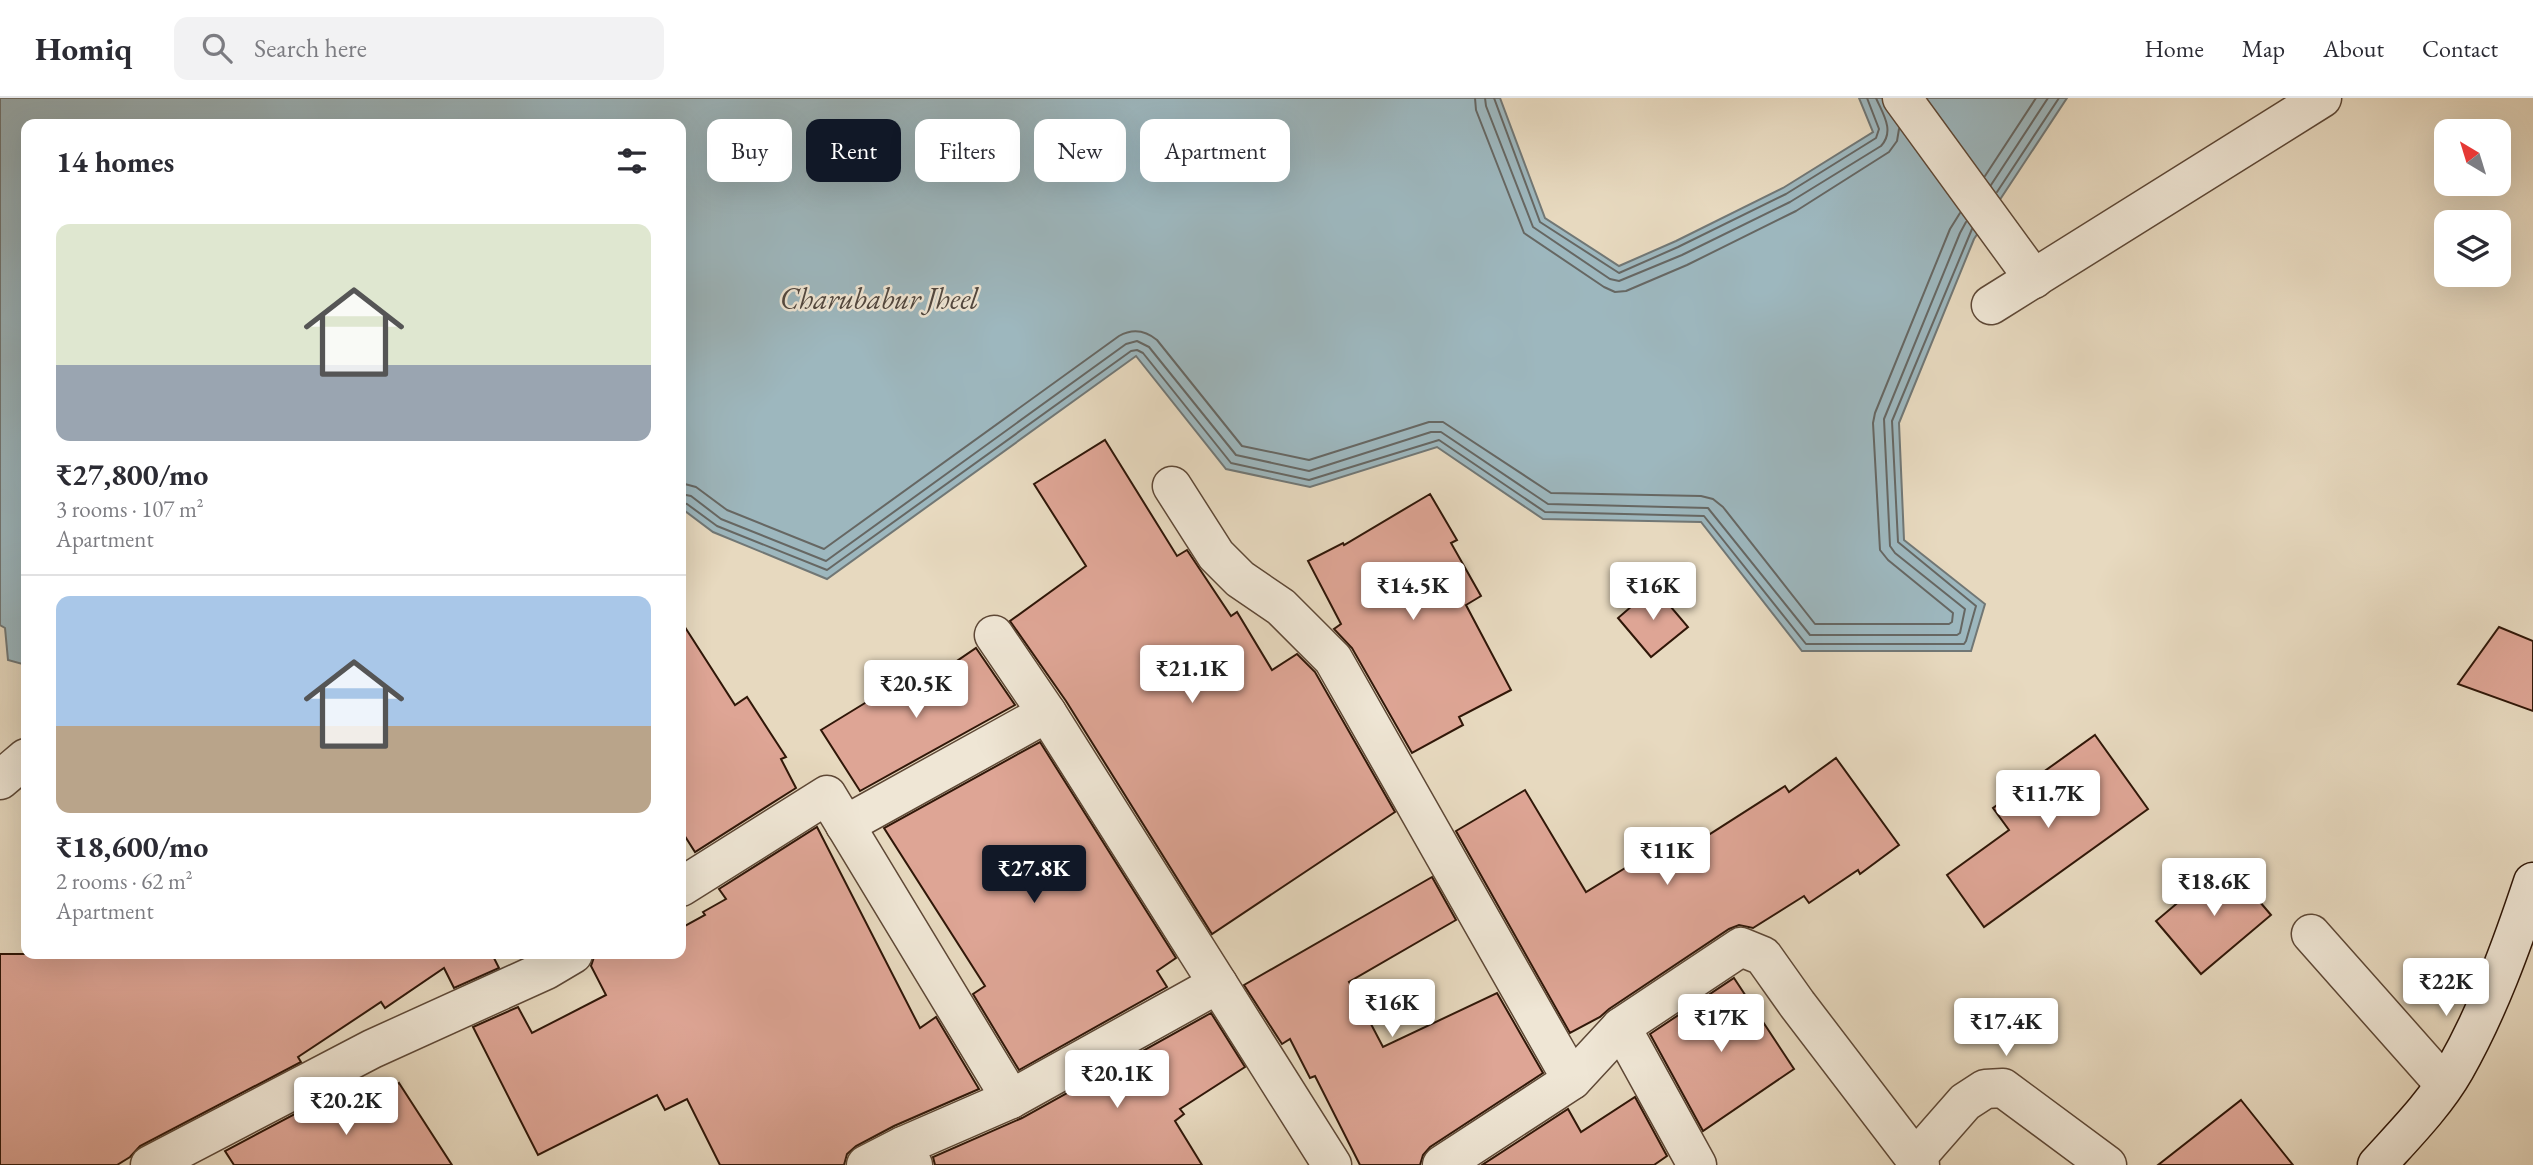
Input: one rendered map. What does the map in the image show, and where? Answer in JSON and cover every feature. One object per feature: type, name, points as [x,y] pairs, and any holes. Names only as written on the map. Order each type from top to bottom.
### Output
[{"type":"street","points":[[1902,98],[2034,279]]},
{"type":"street","points":[[1991,305],[2322,98]]},
{"type":"street","points":[[1172,486],[1216,555],[1240,579],[1281,607],[1334,659],[1572,1080]]},
{"type":"street","points":[[994,635],[1047,713],[1332,1165]]},
{"type":"street","points":[[845,825],[1047,713]]},
{"type":"street","points":[[0,780],[21,762]]},
{"type":"street","points":[[686,884],[827,796],[1012,1099]]},
{"type":"street","points":[[2377,1165],[2420,1116],[2454,1071],[2490,997],[2533,881]]},
{"type":"street","points":[[2311,934],[2444,1084]]},
{"type":"street","points":[[1442,1165],[1572,1080],[1621,1027],[1741,947],[1763,956],[1918,1162],[1965,1102],[1985,1089],[2003,1087],[2106,1165]]},
{"type":"street","points":[[150,1165],[372,1049],[546,970],[565,959]]},
{"type":"street","points":[[866,1165],[908,1156],[1218,984]]},
{"type":"street","points":[[1621,1027],[1697,1165]]},
{"type":"water","name":"Charubabur Jheel","points":[[0,98],[1500,98],[1545,218],[1619,266],[1783,188],[1873,132],[1859,98],[2067,98],[1974,239],[1899,423],[1904,540],[1985,604],[1971,651],[1802,651],[1701,522],[1543,519],[1437,447],[1310,487],[1226,469],[1136,356],[827,579],[713,532],[686,512],[686,119],[21,119],[21,664],[8,660],[5,628],[0,625]]},
{"type":"building","points":[[1105,440],[1177,556],[1187,550],[1231,616],[1237,612],[1272,670],[1297,654],[1315,672],[1395,812],[1212,934],[1066,701],[1010,621],[1086,566],[1034,484]]},
{"type":"building","points":[[1430,494],[1457,540],[1451,543],[1481,596],[1466,605],[1511,690],[1459,717],[1463,725],[1412,753],[1352,648],[1334,629],[1341,624],[1308,561],[1343,543],[1344,545]]},
{"type":"building","points":[[1654,587],[1688,627],[1651,657],[1618,618]]},
{"type":"building","points":[[2499,627],[2533,641],[2533,711],[2458,684]]},
{"type":"building","points":[[686,629],[735,705],[747,697],[786,757],[781,759],[796,788],[695,852],[686,838]]},
{"type":"building","points":[[976,648],[1015,705],[860,791],[821,730],[896,684],[904,697]]},
{"type":"building","points":[[2095,735],[2148,809],[1984,927],[1947,875],[2009,830],[1993,808]]},
{"type":"building","points":[[1040,742],[1176,958],[1157,971],[1167,987],[1019,1070],[973,994],[985,986],[884,828]]},
{"type":"building","points":[[1836,758],[1899,845],[1860,874],[1858,870],[1809,903],[1804,896],[1753,928],[1739,925],[1729,929],[1600,1017],[1570,1033],[1456,831],[1525,790],[1586,892],[1643,857],[1652,871],[1785,786],[1789,792]]},
{"type":"building","points":[[817,827],[920,1028],[936,1017],[979,1089],[894,1126],[856,1146],[847,1154],[844,1165],[720,1165],[687,1099],[665,1110],[657,1095],[538,1155],[473,1027],[518,1007],[532,1033],[606,995],[591,966],[593,959],[686,959],[686,925],[726,899],[719,889]]},
{"type":"building","points":[[2226,862],[2271,915],[2201,974],[2156,921]]},
{"type":"building","points":[[1432,877],[1456,920],[1349,982],[1383,1047],[1497,993],[1543,1073],[1430,1147],[1423,1155],[1420,1165],[1360,1165],[1315,1076],[1310,1078],[1290,1039],[1282,1044],[1244,985]]},
{"type":"building","points":[[0,954],[21,954],[21,959],[494,959],[499,968],[454,988],[444,968],[385,1008],[381,1002],[298,1057],[301,1062],[140,1146],[130,1157],[117,1165],[0,1165]]},
{"type":"building","points":[[1734,978],[1794,1069],[1703,1131],[1650,1034]]},
{"type":"building","points":[[1211,1013],[1245,1067],[1180,1109],[1184,1114],[1175,1121],[1202,1165],[935,1165],[933,1157],[1022,1118]]},
{"type":"building","points":[[399,1083],[452,1165],[234,1165],[225,1151],[325,1098],[340,1122]]},
{"type":"building","points":[[1635,1097],[1667,1156],[1654,1165],[1482,1165],[1568,1109],[1581,1132]]},
{"type":"building","points":[[2241,1100],[2293,1165],[2158,1165]]}]
